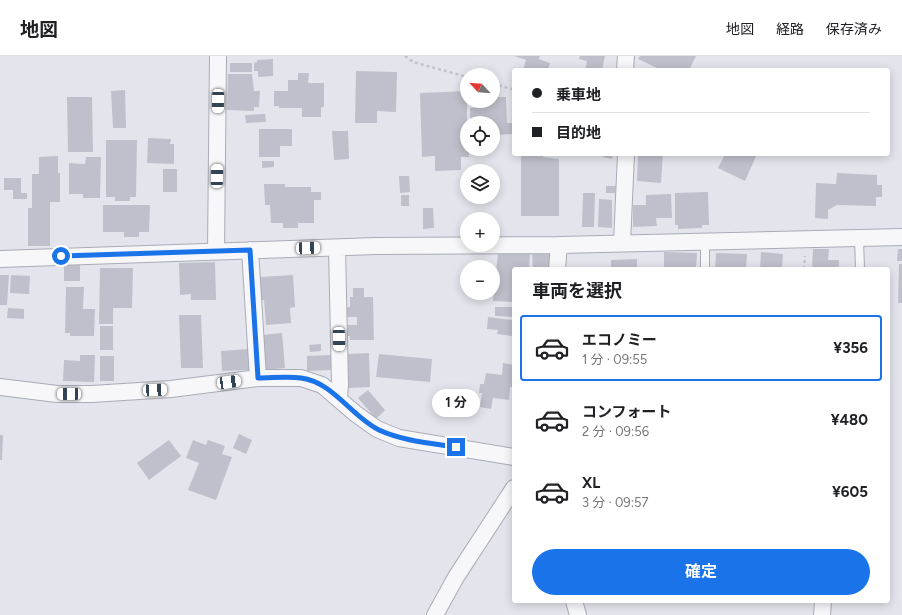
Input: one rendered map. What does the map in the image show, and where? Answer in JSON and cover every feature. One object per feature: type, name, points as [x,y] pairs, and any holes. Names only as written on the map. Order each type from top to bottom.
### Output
[{"type":"street","points":[[216,251],[218,56]]},
{"type":"street","points":[[625,68],[626,56]]},
{"type":"street","points":[[622,243],[626,156]]},
{"type":"street","points":[[0,260],[250,250],[902,237]]},
{"type":"street","points":[[557,267],[559,245]]},
{"type":"street","points":[[337,248],[339,398]]},
{"type":"street","points":[[250,250],[258,378]]},
{"type":"street","points":[[0,387],[57,394],[92,394],[171,389],[258,378],[302,378],[322,385],[356,414],[377,429],[399,438],[512,456]]},
{"type":"street","points":[[435,615],[456,577],[512,491]]},
{"type":"street","points":[[575,603],[578,615]]},
{"type":"street","points":[[822,615],[823,603]]},
{"type":"lane","points":[[859,238],[860,267]]},
{"type":"lane","points":[[705,241],[705,267]]},
{"type":"path","points":[[405,56],[413,62],[460,75]]},
{"type":"path","points":[[500,86],[512,89]]},
{"type":"building","points":[[514,56],[540,56],[539,59],[550,63],[549,68],[524,68],[526,60]]},
{"type":"building","points":[[580,56],[605,56],[602,68],[585,68],[587,61],[579,59]]},
{"type":"building","points":[[640,56],[696,56],[690,68],[657,68],[638,59]]},
{"type":"building","points":[[273,59],[273,76],[258,77],[258,71],[254,71],[254,63],[257,62],[257,60]]},
{"type":"building","points":[[230,63],[252,63],[252,72],[230,72]]},
{"type":"building","points":[[356,71],[397,72],[396,112],[377,111],[377,123],[355,123]]},
{"type":"building","points":[[298,73],[309,73],[308,83],[324,83],[324,107],[321,107],[321,117],[302,117],[302,108],[279,108],[279,106],[274,106],[274,91],[288,91],[288,80],[298,80]]},
{"type":"building","points":[[228,74],[252,74],[254,91],[260,91],[259,107],[254,107],[254,111],[227,110]]},
{"type":"building","points":[[125,90],[126,128],[113,128],[111,91]]},
{"type":"building","points":[[460,91],[460,108],[467,108],[467,116],[460,116],[460,156],[469,157],[461,157],[460,170],[435,171],[435,156],[422,157],[420,93]]},
{"type":"building","points":[[67,97],[92,97],[93,152],[68,152]]},
{"type":"building","points":[[500,97],[506,97],[507,123],[512,123],[512,134],[500,135],[500,116],[470,116],[470,108],[500,108]]},
{"type":"building","points":[[265,114],[266,122],[246,123],[245,115]]},
{"type":"building","points":[[259,129],[292,129],[292,146],[280,146],[280,157],[259,157]]},
{"type":"building","points":[[332,131],[348,131],[349,159],[334,160]]},
{"type":"building","points":[[148,138],[171,139],[170,144],[174,144],[174,164],[147,163]]},
{"type":"building","points":[[106,140],[137,140],[136,197],[130,197],[130,201],[115,201],[115,197],[106,197]]},
{"type":"building","points":[[58,156],[58,173],[60,173],[60,202],[50,202],[50,246],[28,246],[28,208],[32,208],[32,174],[39,174],[39,157]]},
{"type":"building","points":[[521,156],[543,156],[559,159],[559,216],[521,216]]},
{"type":"building","points":[[603,156],[613,156],[612,159]]},
{"type":"building","points":[[638,156],[663,156],[661,183],[637,181]]},
{"type":"building","points":[[724,156],[756,156],[745,181],[718,168]]},
{"type":"building","points":[[86,157],[101,157],[100,198],[83,198],[83,194],[69,194],[69,163],[85,164]]},
{"type":"building","points":[[262,161],[274,161],[274,167],[262,168]]},
{"type":"building","points":[[163,169],[177,169],[177,192],[163,192]]},
{"type":"building","points":[[837,173],[877,175],[877,185],[882,185],[882,197],[876,197],[876,206],[837,205],[828,210],[828,219],[815,218],[816,183],[836,184]]},
{"type":"building","points":[[399,176],[409,176],[410,192],[400,193]]},
{"type":"building","points":[[4,178],[21,178],[21,193],[27,193],[27,199],[13,199],[13,190],[4,190]]},
{"type":"building","points":[[264,184],[285,184],[285,187],[311,187],[311,192],[321,192],[321,200],[314,200],[314,223],[298,223],[298,228],[283,228],[283,223],[271,223],[270,205],[265,205]]},
{"type":"building","points":[[606,186],[616,186],[615,193],[606,193]]},
{"type":"building","points":[[708,192],[709,225],[702,225],[702,228],[678,229],[678,225],[675,225],[675,193]]},
{"type":"building","points":[[583,193],[595,193],[594,227],[582,227]]},
{"type":"building","points":[[671,194],[672,218],[656,218],[657,226],[633,227],[633,205],[646,205],[646,195]]},
{"type":"building","points":[[401,195],[409,195],[409,206],[401,206]]},
{"type":"building","points":[[599,199],[612,200],[612,228],[598,227]]},
{"type":"building","points":[[103,205],[150,205],[149,232],[139,232],[139,237],[124,237],[124,232],[103,232]]},
{"type":"building","points":[[423,208],[433,208],[434,228],[423,229]]},
{"type":"building","points":[[813,249],[829,249],[828,260],[839,260],[839,267],[812,267]]},
{"type":"building","points":[[898,249],[902,249],[902,261],[897,261]]},
{"type":"building","points":[[550,250],[551,267],[533,267],[532,252]]},
{"type":"building","points":[[509,251],[530,253],[529,267],[512,267],[512,302],[493,301],[500,300],[500,260],[497,260],[498,253],[508,254]]},
{"type":"building","points":[[664,252],[697,253],[696,267],[664,267]]},
{"type":"building","points":[[761,252],[783,254],[782,267],[760,267]]},
{"type":"building","points":[[716,253],[747,254],[746,267],[715,267]]},
{"type":"building","points":[[637,259],[637,267],[611,267],[611,260]]},
{"type":"building","points":[[215,262],[216,300],[191,300],[191,294],[180,295],[179,263]]},
{"type":"building","points":[[64,264],[80,264],[80,281],[64,281]]},
{"type":"building","points":[[899,264],[902,264],[902,303],[898,303]]},
{"type":"building","points":[[100,268],[133,268],[132,308],[113,308],[113,324],[99,324]]},
{"type":"building","points":[[0,275],[9,275],[7,305],[0,305]]},
{"type":"building","points":[[11,275],[30,276],[29,294],[10,293]]},
{"type":"building","points":[[293,275],[295,307],[290,308],[291,323],[266,325],[264,300],[261,300],[260,277]]},
{"type":"building","points":[[66,287],[84,287],[83,309],[95,309],[94,336],[70,336],[70,333],[65,333]]},
{"type":"building","points":[[353,288],[364,288],[364,297],[373,297],[374,340],[350,340],[350,336],[347,336],[347,325],[357,325],[357,317],[347,317],[347,307],[350,307],[350,297],[353,297]]},
{"type":"building","points":[[495,307],[512,307],[512,317],[495,316]]},
{"type":"building","points":[[8,308],[24,309],[24,319],[7,318]]},
{"type":"building","points":[[179,315],[201,315],[203,368],[181,368]]},
{"type":"building","points":[[488,317],[512,320],[512,336],[497,334],[498,330],[487,329]]},
{"type":"building","points":[[100,326],[113,326],[113,350],[100,350]]},
{"type":"building","points":[[282,333],[285,368],[264,370],[262,335]]},
{"type":"building","points":[[321,344],[321,351],[310,352],[309,345]]},
{"type":"building","points":[[249,349],[250,370],[222,371],[221,351]]},
{"type":"building","points":[[369,353],[370,387],[348,388],[346,354]]},
{"type":"building","points":[[379,354],[432,359],[430,382],[376,377]]},
{"type":"building","points":[[80,355],[95,355],[94,382],[63,381],[64,360],[80,361]]},
{"type":"building","points":[[331,355],[331,370],[307,371],[307,356]]},
{"type":"building","points":[[100,356],[114,356],[114,381],[100,381]]},
{"type":"building","points":[[503,363],[512,365],[512,387],[510,387],[509,400],[493,398],[491,409],[480,407],[482,393],[479,393],[480,384],[484,384],[486,373],[502,375]]},
{"type":"building","points":[[368,390],[385,410],[376,419],[358,398]]},
{"type":"building","points":[[239,434],[252,440],[246,454],[233,448]]},
{"type":"building","points":[[0,435],[3,435],[2,460],[0,460]]},
{"type":"building","points":[[169,440],[181,456],[149,480],[137,463]]},
{"type":"building","points":[[193,440],[206,445],[208,440],[225,446],[222,454],[232,457],[216,500],[188,490],[199,463],[186,458]]},
{"type":"route","points":[[61,256],[250,250],[258,378],[302,378],[322,385],[356,414],[377,429],[399,438],[456,447]]}]
